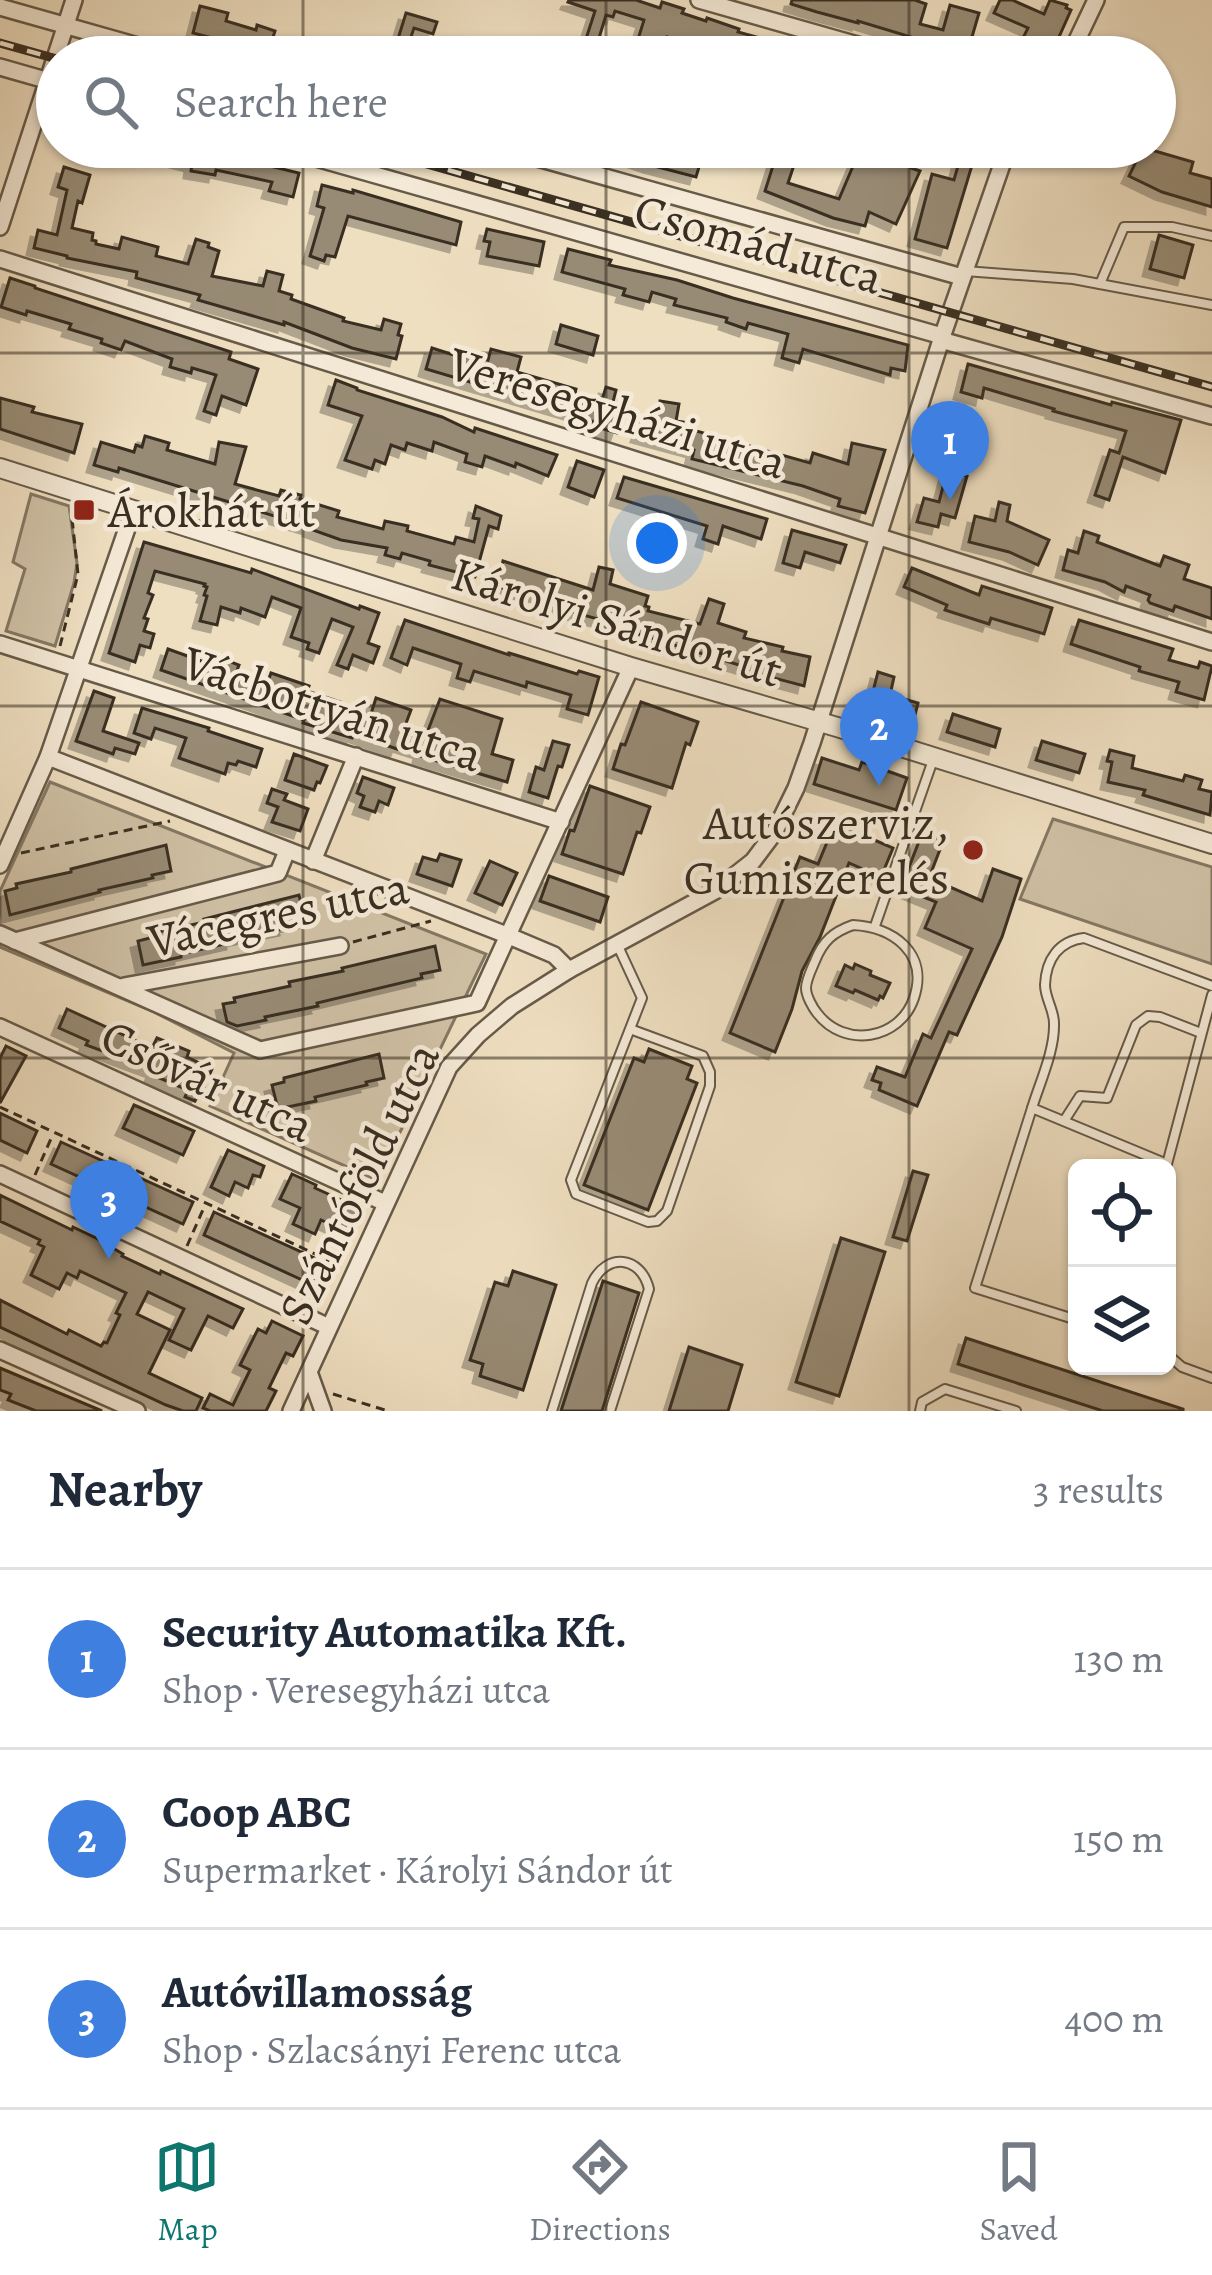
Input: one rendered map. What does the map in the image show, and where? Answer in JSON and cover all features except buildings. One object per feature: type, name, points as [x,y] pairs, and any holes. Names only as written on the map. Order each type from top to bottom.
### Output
[{"type":"street","points":[[63,36],[74,0]]},
{"type":"street","points":[[699,0],[826,36]]},
{"type":"street","points":[[1079,36],[1096,0]]},
{"type":"street","points":[[0,7],[102,36]]},
{"type":"street","points":[[0,67],[36,80]]},
{"type":"street","points":[[0,227],[36,127]]},
{"type":"street","name":"Csomád utca","points":[[350,168],[1212,416]]},
{"type":"street","name":"Csomád utca","points":[[575,168],[963,274]]},
{"type":"street","name":"Szántóföld utca","points":[[291,1411],[312,1380],[329,1327],[449,1067],[512,1006],[715,891],[753,861],[782,820],[1001,168]]},
{"type":"street","name":"Veresegyházi utca","points":[[0,259],[1212,642]]},
{"type":"street","name":"Károlyi Sándor út","points":[[0,468],[1212,844]]},
{"type":"street","points":[[2,861],[48,758],[134,511]]},
{"type":"street","name":"Vácbottyán utca","points":[[0,644],[561,822]]},
{"type":"street","points":[[7,938],[260,1050],[477,1003],[631,667]]},
{"type":"street","points":[[313,861],[356,756]]},
{"type":"street","name":"Vácegres utca","points":[[48,758],[509,936],[554,955],[569,970]]},
{"type":"street","name":"Vácegres utca","points":[[7,938],[278,872],[286,851]]},
{"type":"street","name":"Vácegres utca","points":[[121,986],[340,946]]},
{"type":"street","name":"Csővár utca","points":[[0,1028],[385,1202]]},
{"type":"street","points":[[0,1174],[329,1327]]},
{"type":"street","points":[[0,1350],[137,1411]]},
{"type":"street","points":[[312,1380],[323,1411]]},
{"type":"lane","points":[[1100,284],[1124,227],[1172,227],[1212,236]]},
{"type":"lane","points":[[963,274],[1073,279],[1212,305]]},
{"type":"lane","points":[[875,926],[934,758]]},
{"type":"lane","points":[[854,925],[875,926],[895,936],[910,952],[917,973],[915,995],[906,1014],[890,1029],[869,1036],[847,1035],[827,1025],[813,1009],[806,988],[819,950],[833,932],[854,925]]},
{"type":"lane","points":[[1032,1108],[1167,1164],[1212,990],[1084,938],[1069,940],[1054,952],[1045,986],[1054,1022],[1048,1055],[975,1288],[1068,1317]]},
{"type":"lane","points":[[617,944],[641,998],[571,1180],[576,1194],[648,1222],[657,1221],[667,1211],[710,1085],[710,1072],[703,1057],[630,1029]]},
{"type":"lane","points":[[1064,1121],[1081,1096],[1107,1098],[1136,1025],[1148,1016],[1201,1033]]},
{"type":"lane","points":[[552,1411],[592,1283],[602,1268],[630,1263],[640,1270],[649,1289],[610,1411]]},
{"type":"lane","points":[[1176,1362],[1212,1378]]},
{"type":"lane","points":[[920,1411],[922,1402],[945,1388],[1016,1411]]},
{"type":"path","points":[[56,661],[78,574],[68,489]]},
{"type":"path","points":[[2,861],[196,816]]},
{"type":"path","name":"Vácegres utca","points":[[340,946],[452,915]]},
{"type":"path","points":[[0,1107],[339,1265]]},
{"type":"path","points":[[34,1177],[54,1132]]},
{"type":"path","points":[[188,1245],[206,1204]]},
{"type":"path","points":[[312,1380],[388,1411]]},
{"type":"shaded area","points":[[31,494],[69,506],[77,563],[55,646],[6,631],[25,569],[13,562]]},
{"type":"shaded area","points":[[50,782],[486,954],[377,1180],[210,1106],[234,1053],[152,1011],[0,947],[0,891]]},
{"type":"shaded area","points":[[1053,819],[1212,867],[1212,964],[1020,899]]},
{"type":"railway","points":[[0,43],[36,53]]},
{"type":"railway","points":[[441,168],[1212,387]]},
{"type":"place","name":"Security Automatika Kft.","points":[[950,500]]},
{"type":"place","name":"Árokhát út","points":[[84,510]]},
{"type":"place","name":"Coop ABC","points":[[879,786]]},
{"type":"place","name":"Autószerviz, Gumiszerelés","points":[[973,850]]},
{"type":"place","name":"Autóvillamosság","points":[[109,1259]]}]
